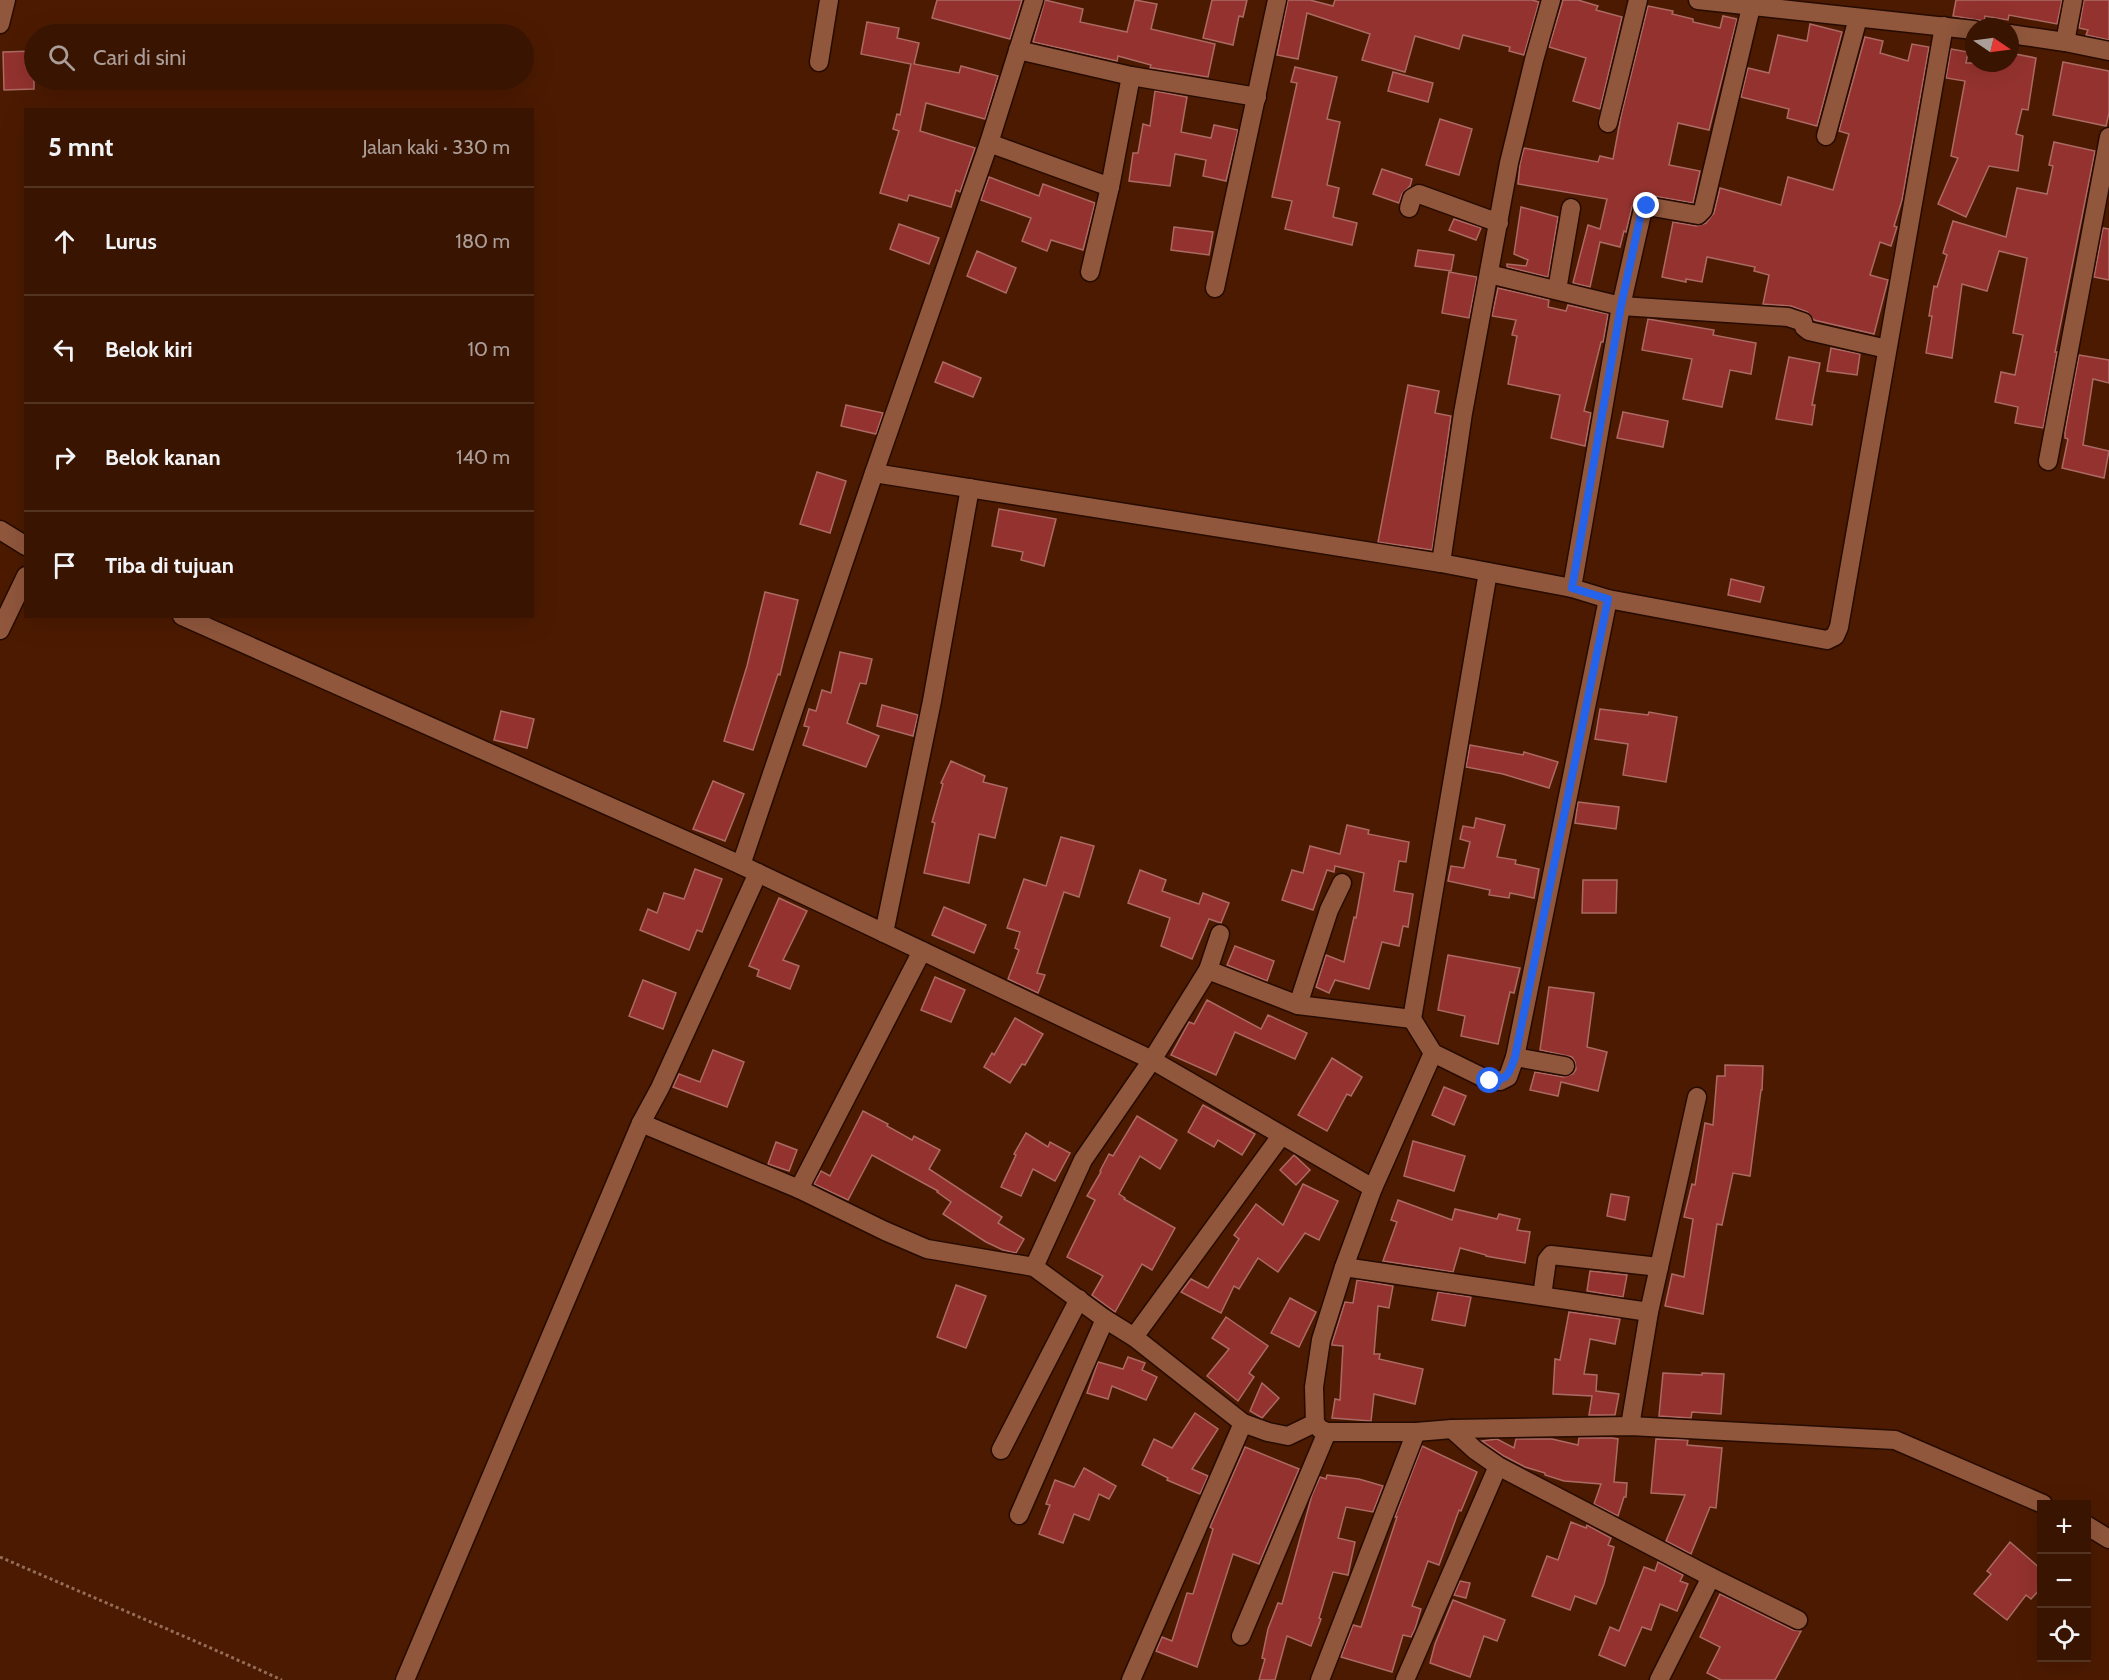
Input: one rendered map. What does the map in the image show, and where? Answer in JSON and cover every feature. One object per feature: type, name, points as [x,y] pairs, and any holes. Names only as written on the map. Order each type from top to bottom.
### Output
[{"type":"street","points":[[0,24],[6,0]]},
{"type":"street","points":[[819,62],[829,0]]},
{"type":"street","points":[[741,865],[874,472],[989,143],[1034,0]]},
{"type":"street","points":[[1215,288],[1277,0]]},
{"type":"street","points":[[1441,562],[1463,413],[1509,163],[1533,60],[1551,0]]},
{"type":"street","points":[[1608,123],[1638,0]]},
{"type":"street","points":[[1698,0],[1732,2],[1751,7],[1800,6],[1858,18],[1965,29]]},
{"type":"street","points":[[2065,42],[2073,0]]},
{"type":"street","points":[[1572,588],[1621,306],[1643,209],[1647,206],[1698,215],[1702,210],[1751,7]]},
{"type":"street","points":[[1826,136],[1858,18]]},
{"type":"street","points":[[874,472],[1441,562],[1572,588],[1608,599],[1827,640],[1835,636],[1841,615],[1944,26]]},
{"type":"street","points":[[2019,35],[2109,51]]},
{"type":"street","points":[[1018,51],[1131,76],[1257,97]]},
{"type":"street","points":[[1090,272],[1110,187],[1131,76]]},
{"type":"street","points":[[2048,461],[2109,136]]},
{"type":"street","points":[[989,143],[1110,187]]},
{"type":"street","points":[[1409,208],[1412,198],[1419,194],[1499,223]]},
{"type":"street","points":[[1557,290],[1570,208]]},
{"type":"street","points":[[1489,274],[1621,306],[1788,317],[1803,322],[1809,332],[1887,349]]},
{"type":"street","points":[[884,933],[929,712],[970,488]]},
{"type":"street","points":[[0,530],[24,545]]},
{"type":"street","points":[[1488,572],[1412,1019],[1433,1053],[1490,1081],[1500,1081],[1508,1077],[1515,1057],[1608,599]]},
{"type":"street","points":[[0,630],[24,580]]},
{"type":"street","points":[[186,618],[741,865],[1152,1060],[1373,1188]]},
{"type":"street","points":[[405,1680],[641,1123],[665,1078],[758,873]]},
{"type":"street","points":[[1298,1005],[1329,910],[1342,883]]},
{"type":"street","points":[[1034,1267],[1083,1161],[1152,1060],[1208,970],[1220,934]]},
{"type":"street","points":[[799,1190],[922,951]]},
{"type":"street","points":[[1208,970],[1298,1005],[1412,1019]]},
{"type":"street","points":[[1241,1636],[1321,1427],[1314,1387],[1316,1367],[1344,1267],[1373,1188],[1433,1053]]},
{"type":"street","points":[[1515,1057],[1565,1066]]},
{"type":"street","points":[[1630,1426],[1649,1312],[1697,1096]]},
{"type":"street","points":[[641,1123],[799,1190],[927,1249],[1034,1267],[1105,1319],[1134,1336],[1243,1423],[1268,1432],[1288,1436],[1321,1427],[1416,1432],[1452,1429],[1630,1426],[1895,1440],[2037,1501]]},
{"type":"street","points":[[1134,1336],[1281,1136]]},
{"type":"street","points":[[1542,1296],[1547,1260],[1551,1255],[1659,1267]]},
{"type":"street","points":[[1344,1267],[1649,1312]]},
{"type":"street","points":[[1001,1450],[1079,1299]]},
{"type":"street","points":[[1019,1515],[1105,1319]]},
{"type":"street","points":[[1131,1680],[1243,1423]]},
{"type":"street","points":[[1452,1429],[1475,1450],[1498,1466],[1798,1620]]},
{"type":"street","points":[[1320,1680],[1416,1432]]},
{"type":"street","points":[[1405,1680],[1498,1466]]},
{"type":"street","points":[[2091,1528],[2109,1539]]},
{"type":"street","points":[[1659,1680],[1711,1577]]},
{"type":"path","points":[[0,1557],[178,1632],[282,1680]]},
{"type":"building","points":[[937,0],[1022,0],[1010,39],[932,18]]},
{"type":"building","points":[[1045,0],[1083,9],[1080,22],[1127,32],[1135,0],[1157,4],[1151,29],[1215,44],[1208,77],[1150,68],[1151,65],[1118,56],[1117,61],[1033,42]]},
{"type":"building","points":[[1212,0],[1247,0],[1243,17],[1239,16],[1233,45],[1203,38]]},
{"type":"building","points":[[1288,0],[1310,0],[1333,6],[1335,0],[1532,0],[1539,2],[1524,55],[1509,51],[1510,47],[1463,35],[1459,49],[1415,36],[1405,72],[1362,60],[1370,34],[1307,13],[1298,59],[1277,55]]},
{"type":"building","points":[[1563,0],[1578,0],[1598,6],[1596,10],[1622,17],[1600,109],[1573,101],[1586,58],[1549,47]]},
{"type":"building","points":[[1956,0],[2062,0],[2057,24],[2009,15],[2008,18],[1953,16]]},
{"type":"building","points":[[2084,0],[2109,0],[2109,40],[2086,35],[2088,30],[2079,28]]},
{"type":"building","points":[[1648,6],[1673,11],[1672,14],[1693,19],[1693,22],[1720,28],[1723,16],[1737,19],[1709,130],[1678,123],[1669,165],[1700,171],[1693,203],[1648,195],[1636,200],[1620,247],[1600,242],[1590,287],[1573,283],[1588,225],[1600,229],[1607,199],[1518,184],[1524,148],[1598,162],[1600,156],[1613,159]]},
{"type":"building","points":[[867,22],[899,28],[897,38],[919,43],[914,64],[959,73],[961,66],[998,76],[985,119],[926,103],[920,131],[975,148],[960,192],[956,190],[951,207],[909,195],[907,201],[880,193],[899,131],[893,129],[897,114],[900,115],[911,64],[861,54]]},
{"type":"building","points":[[1810,24],[1842,32],[1817,126],[1787,118],[1789,109],[1741,97],[1748,68],[1769,73],[1778,35],[1807,41]]},
{"type":"building","points":[[1865,37],[1883,41],[1880,53],[1908,61],[1912,44],[1929,47],[1902,200],[1894,226],[1897,227],[1891,246],[1880,242],[1870,275],[1888,280],[1874,334],[1814,320],[1807,312],[1791,306],[1763,304],[1769,275],[1754,271],[1755,267],[1707,257],[1702,282],[1686,279],[1686,282],[1662,277],[1673,222],[1697,226],[1706,223],[1714,213],[1720,188],[1781,205],[1788,177],[1833,190],[1849,134],[1839,131]]},
{"type":"building","points":[[1951,49],[1965,51],[1965,72],[2019,72],[2019,55],[2036,58],[2028,110],[2022,109],[2016,134],[2023,136],[2018,171],[1989,166],[1966,217],[1938,204],[1958,158],[1951,156],[1965,81],[1946,78]]},
{"type":"building","points":[[24,51],[24,89],[4,90],[3,52]]},
{"type":"building","points":[[2063,62],[2109,71],[2109,113],[2106,126],[2053,115]]},
{"type":"building","points":[[1295,67],[1337,77],[1327,119],[1340,122],[1327,185],[1339,188],[1333,217],[1357,223],[1352,245],[1285,229],[1292,201],[1272,197],[1297,83],[1291,82]]},
{"type":"building","points":[[1393,72],[1433,83],[1428,102],[1388,91]]},
{"type":"building","points":[[1155,91],[1187,97],[1181,132],[1211,138],[1214,125],[1238,130],[1226,181],[1203,176],[1206,160],[1175,154],[1170,186],[1129,181],[1133,153],[1138,153],[1143,124],[1150,126]]},
{"type":"building","points":[[1440,119],[1472,129],[1459,175],[1426,165]]},
{"type":"building","points":[[2054,142],[2095,151],[2055,352],[2057,352],[2043,428],[2015,423],[2018,407],[1995,402],[2001,372],[2015,375],[2023,335],[2013,333],[2027,258],[1999,251],[1987,291],[1962,284],[1952,358],[1926,353],[1934,286],[1937,287],[1947,255],[1943,253],[1953,221],[2006,237],[2017,188],[2047,194],[2053,166],[2049,165]]},
{"type":"building","points":[[1382,169],[1412,179],[1399,203],[1373,194]]},
{"type":"building","points":[[989,177],[1039,196],[1043,184],[1095,203],[1083,250],[1051,240],[1047,251],[1022,241],[1031,218],[981,200]]},
{"type":"building","points":[[1521,207],[1558,217],[1548,277],[1507,267],[1507,264],[1526,266],[1528,260],[1514,254]]},
{"type":"building","points":[[1454,219],[1481,228],[1476,240],[1449,230]]},
{"type":"building","points":[[899,224],[939,238],[929,264],[890,249]]},
{"type":"building","points":[[1174,227],[1213,232],[1209,255],[1171,250]]},
{"type":"building","points":[[2103,228],[2109,229],[2109,280],[2094,277]]},
{"type":"building","points":[[1418,250],[1454,255],[1451,271],[1415,266]]},
{"type":"building","points":[[977,251],[1016,268],[1006,293],[967,276]]},
{"type":"building","points":[[1449,272],[1477,277],[1469,318],[1442,313]]},
{"type":"building","points":[[1498,288],[1549,300],[1548,307],[1566,311],[1568,305],[1608,314],[1603,342],[1601,342],[1584,411],[1591,413],[1585,446],[1551,438],[1560,395],[1508,384],[1517,336],[1512,335],[1516,320],[1492,316]]},
{"type":"building","points":[[1648,319],[1714,330],[1713,335],[1756,343],[1751,374],[1730,370],[1722,407],[1683,399],[1692,359],[1642,350]]},
{"type":"building","points":[[1831,348],[1860,354],[1857,375],[1827,371]]},
{"type":"building","points":[[2079,355],[2109,360],[2109,383],[2093,379],[2083,445],[2109,451],[2104,478],[2062,468],[2068,439],[2065,438],[2065,432]]},
{"type":"building","points":[[1789,357],[1820,363],[1812,405],[1815,405],[1812,425],[1776,419]]},
{"type":"building","points":[[943,362],[981,378],[973,397],[935,382]]},
{"type":"building","points":[[1408,385],[1439,391],[1435,413],[1451,416],[1432,550],[1378,542]]},
{"type":"building","points":[[846,405],[883,413],[876,434],[841,426]]},
{"type":"building","points":[[1623,412],[1668,421],[1663,447],[1617,438]]},
{"type":"building","points":[[817,472],[846,481],[830,533],[800,524]]},
{"type":"building","points":[[999,509],[1056,519],[1044,566],[1021,560],[1023,552],[992,546]]},
{"type":"building","points":[[1731,579],[1764,587],[1760,602],[1728,595]]},
{"type":"building","points":[[765,592],[798,600],[780,675],[778,674],[753,750],[724,741],[747,666]]},
{"type":"building","points":[[840,652],[872,659],[866,684],[860,683],[847,723],[879,736],[866,767],[803,745],[809,727],[804,726],[809,709],[816,711],[822,690],[831,693]]},
{"type":"building","points":[[882,705],[918,715],[913,736],[877,726]]},
{"type":"building","points":[[1600,709],[1648,715],[1649,712],[1677,717],[1666,782],[1623,775],[1628,744],[1595,739]]},
{"type":"building","points":[[501,711],[534,719],[527,748],[494,740]]},
{"type":"building","points":[[1470,745],[1523,755],[1524,752],[1558,762],[1549,788],[1503,774],[1466,767]]},
{"type":"building","points":[[951,761],[985,776],[983,782],[1007,788],[995,838],[979,834],[969,883],[924,873],[935,823],[932,822],[943,784],[941,783]]},
{"type":"building","points":[[713,781],[744,794],[725,841],[693,829]]},
{"type":"building","points":[[1578,802],[1619,807],[1616,829],[1575,823]]},
{"type":"building","points":[[1476,818],[1505,825],[1497,857],[1516,860],[1515,864],[1539,869],[1534,898],[1510,893],[1509,898],[1489,895],[1490,890],[1448,881],[1451,866],[1464,868],[1470,842],[1460,839],[1463,826],[1474,828]]},
{"type":"building","points":[[1347,825],[1369,830],[1368,834],[1409,842],[1406,862],[1399,861],[1394,891],[1413,894],[1408,927],[1403,926],[1399,946],[1382,942],[1369,989],[1335,980],[1329,993],[1316,987],[1326,955],[1344,962],[1354,917],[1356,918],[1364,873],[1335,866],[1334,872],[1327,870],[1313,910],[1282,900],[1292,870],[1303,873],[1310,846],[1340,854]]},
{"type":"building","points":[[1061,837],[1094,846],[1079,897],[1064,892],[1037,973],[1045,975],[1038,993],[1008,979],[1019,950],[1015,948],[1020,932],[1007,928],[1024,879],[1046,886]]},
{"type":"building","points":[[695,869],[722,879],[702,932],[697,930],[689,950],[640,930],[648,909],[657,913],[664,893],[684,899]]},
{"type":"building","points":[[1140,870],[1166,880],[1162,891],[1199,904],[1203,893],[1229,903],[1221,923],[1209,919],[1192,959],[1161,946],[1170,918],[1128,903]]},
{"type":"building","points":[[1583,880],[1617,880],[1616,913],[1582,913]]},
{"type":"building","points":[[779,898],[807,911],[783,960],[799,966],[790,989],[757,976],[759,970],[749,966]]},
{"type":"building","points":[[944,907],[986,925],[974,953],[932,935]]},
{"type":"building","points":[[1235,946],[1274,961],[1267,981],[1227,965]]},
{"type":"building","points":[[1448,955],[1520,968],[1514,993],[1510,992],[1498,1044],[1461,1036],[1465,1016],[1438,1010]]},
{"type":"building","points":[[935,977],[965,990],[951,1022],[921,1010]]},
{"type":"building","points":[[643,980],[676,993],[663,1029],[629,1016]]},
{"type":"building","points":[[1549,987],[1594,993],[1587,1047],[1607,1052],[1598,1091],[1561,1082],[1558,1096],[1530,1090],[1535,1072],[1564,1077],[1573,1074],[1576,1069],[1572,1057],[1540,1050]]},
{"type":"building","points":[[1207,1000],[1261,1029],[1268,1015],[1307,1033],[1295,1059],[1235,1032],[1216,1075],[1171,1055],[1189,1022],[1194,1024]]},
{"type":"building","points":[[1015,1018],[1043,1034],[1025,1065],[1022,1064],[1010,1083],[984,1067],[992,1053],[994,1055]]},
{"type":"building","points":[[713,1050],[744,1062],[727,1107],[673,1087],[679,1074],[700,1082]]},
{"type":"building","points":[[1332,1058],[1362,1077],[1351,1096],[1347,1094],[1327,1131],[1298,1115]]},
{"type":"building","points":[[1725,1065],[1763,1066],[1762,1090],[1750,1176],[1733,1173],[1722,1225],[1717,1224],[1703,1314],[1665,1306],[1672,1274],[1684,1277],[1693,1219],[1684,1217],[1692,1184],[1695,1185],[1705,1123],[1713,1125],[1717,1076],[1725,1076]]},
{"type":"building","points":[[1444,1087],[1466,1096],[1454,1125],[1432,1115]]},
{"type":"building","points":[[1203,1105],[1255,1134],[1242,1155],[1218,1140],[1214,1147],[1188,1132]]},
{"type":"building","points":[[863,1111],[912,1140],[914,1136],[940,1150],[929,1169],[1002,1217],[998,1223],[1024,1239],[1016,1253],[986,1242],[943,1214],[951,1202],[938,1191],[872,1155],[848,1200],[814,1184],[821,1171],[830,1176]]},
{"type":"building","points":[[1137,1116],[1177,1140],[1160,1169],[1140,1156],[1119,1194],[1175,1228],[1152,1270],[1142,1264],[1115,1312],[1092,1295],[1103,1276],[1067,1257],[1095,1200],[1087,1196],[1109,1154],[1113,1156]]},
{"type":"building","points":[[1026,1133],[1048,1147],[1050,1142],[1070,1153],[1055,1181],[1033,1169],[1021,1196],[1001,1187],[1016,1155],[1014,1154]]},
{"type":"building","points":[[1413,1141],[1465,1156],[1454,1191],[1404,1176]]},
{"type":"building","points":[[776,1142],[797,1150],[789,1171],[768,1164]]},
{"type":"building","points":[[1294,1155],[1310,1170],[1296,1185],[1280,1170]]},
{"type":"building","points":[[1303,1184],[1338,1201],[1319,1240],[1305,1233],[1278,1272],[1258,1258],[1239,1289],[1234,1286],[1221,1313],[1181,1292],[1191,1279],[1208,1288],[1239,1239],[1234,1235],[1256,1204],[1283,1225]]},
{"type":"building","points":[[1611,1194],[1629,1197],[1625,1220],[1607,1216]]},
{"type":"building","points":[[1398,1200],[1452,1220],[1455,1209],[1497,1219],[1499,1214],[1520,1219],[1517,1230],[1530,1232],[1525,1263],[1486,1256],[1460,1248],[1453,1272],[1383,1261],[1397,1222],[1391,1220]]},
{"type":"building","points":[[1590,1271],[1627,1275],[1623,1297],[1587,1291]]},
{"type":"building","points":[[1357,1280],[1393,1286],[1389,1308],[1378,1306],[1374,1354],[1380,1354],[1379,1359],[1423,1369],[1415,1404],[1374,1394],[1371,1421],[1332,1418],[1335,1399],[1340,1400],[1343,1346],[1332,1345],[1332,1343],[1345,1302],[1353,1303]]},
{"type":"building","points":[[956,1285],[986,1296],[966,1348],[937,1337]]},
{"type":"building","points":[[1438,1292],[1471,1297],[1465,1326],[1432,1320]]},
{"type":"building","points":[[1290,1298],[1316,1312],[1299,1347],[1271,1333]]},
{"type":"building","points":[[1569,1312],[1620,1319],[1615,1344],[1590,1339],[1584,1374],[1597,1375],[1596,1391],[1619,1394],[1615,1415],[1589,1415],[1592,1396],[1553,1394],[1555,1359],[1560,1360]]},
{"type":"building","points":[[1226,1317],[1268,1346],[1249,1373],[1254,1377],[1238,1401],[1207,1376],[1229,1349],[1212,1338]]},
{"type":"building","points":[[1128,1357],[1145,1363],[1142,1370],[1157,1377],[1146,1400],[1112,1386],[1108,1399],[1087,1393],[1098,1362],[1123,1369]]},
{"type":"building","points":[[1663,1373],[1724,1374],[1721,1414],[1692,1412],[1691,1418],[1659,1416]]},
{"type":"building","points":[[1262,1383],[1279,1398],[1262,1418],[1250,1411]]},
{"type":"building","points":[[1195,1413],[1218,1429],[1192,1469],[1208,1476],[1200,1494],[1167,1480],[1168,1478],[1142,1465],[1154,1439],[1172,1448]]},
{"type":"building","points":[[1579,1438],[1618,1439],[1614,1482],[1627,1483],[1626,1497],[1624,1497],[1618,1516],[1594,1504],[1601,1484],[1564,1481],[1545,1475],[1545,1473],[1525,1467],[1504,1456],[1482,1441],[1497,1439],[1514,1448],[1516,1439],[1552,1439],[1578,1445]]},
{"type":"building","points":[[1656,1439],[1688,1440],[1687,1445],[1722,1448],[1716,1508],[1710,1507],[1691,1554],[1666,1541],[1685,1495],[1651,1493]]},
{"type":"building","points":[[1422,1446],[1477,1472],[1461,1511],[1459,1510],[1439,1565],[1428,1561],[1412,1606],[1421,1609],[1415,1629],[1411,1637],[1403,1635],[1392,1672],[1341,1657],[1353,1625],[1361,1627],[1397,1517],[1395,1517]]},
{"type":"building","points":[[1245,1447],[1299,1469],[1259,1564],[1233,1554],[1197,1667],[1156,1651],[1162,1637],[1172,1641],[1187,1593],[1193,1594],[1213,1529],[1210,1527]]},
{"type":"building","points":[[1084,1468],[1116,1486],[1109,1499],[1099,1494],[1089,1520],[1074,1514],[1063,1543],[1039,1534],[1050,1505],[1046,1504],[1055,1480],[1074,1487]]},
{"type":"building","points":[[1327,1475],[1359,1479],[1383,1486],[1373,1512],[1346,1507],[1338,1538],[1355,1542],[1348,1575],[1333,1572],[1319,1618],[1321,1619],[1311,1646],[1287,1636],[1275,1680],[1259,1680],[1265,1659],[1262,1658],[1268,1629],[1278,1603],[1282,1604],[1312,1495],[1320,1477],[1326,1479]]},
{"type":"building","points":[[1571,1522],[1586,1528],[1587,1525],[1611,1538],[1608,1545],[1614,1547],[1596,1604],[1575,1596],[1570,1610],[1532,1596],[1547,1556],[1558,1560]]},
{"type":"building","points":[[2010,1542],[2037,1566],[2037,1592],[2031,1599],[2026,1595],[2007,1620],[1974,1594],[1991,1574],[1987,1571]]},
{"type":"building","points":[[1658,1562],[1683,1575],[1680,1581],[1688,1584],[1677,1611],[1660,1604],[1651,1630],[1642,1627],[1625,1666],[1599,1655],[1610,1627],[1619,1631],[1644,1567],[1655,1571]]},
{"type":"building","points":[[1460,1581],[1470,1583],[1466,1598],[1454,1595]]},
{"type":"building","points":[[1720,1594],[1793,1630],[1801,1631],[1775,1680],[1721,1680],[1707,1673],[1720,1647],[1700,1637]]},
{"type":"building","points":[[1453,1600],[1505,1620],[1497,1641],[1484,1636],[1470,1677],[1430,1663],[1435,1644]]},
{"type":"route","points":[[1490,1081],[1500,1081],[1508,1077],[1515,1057],[1608,599],[1572,588],[1621,306],[1641,214],[1647,206]]}]
